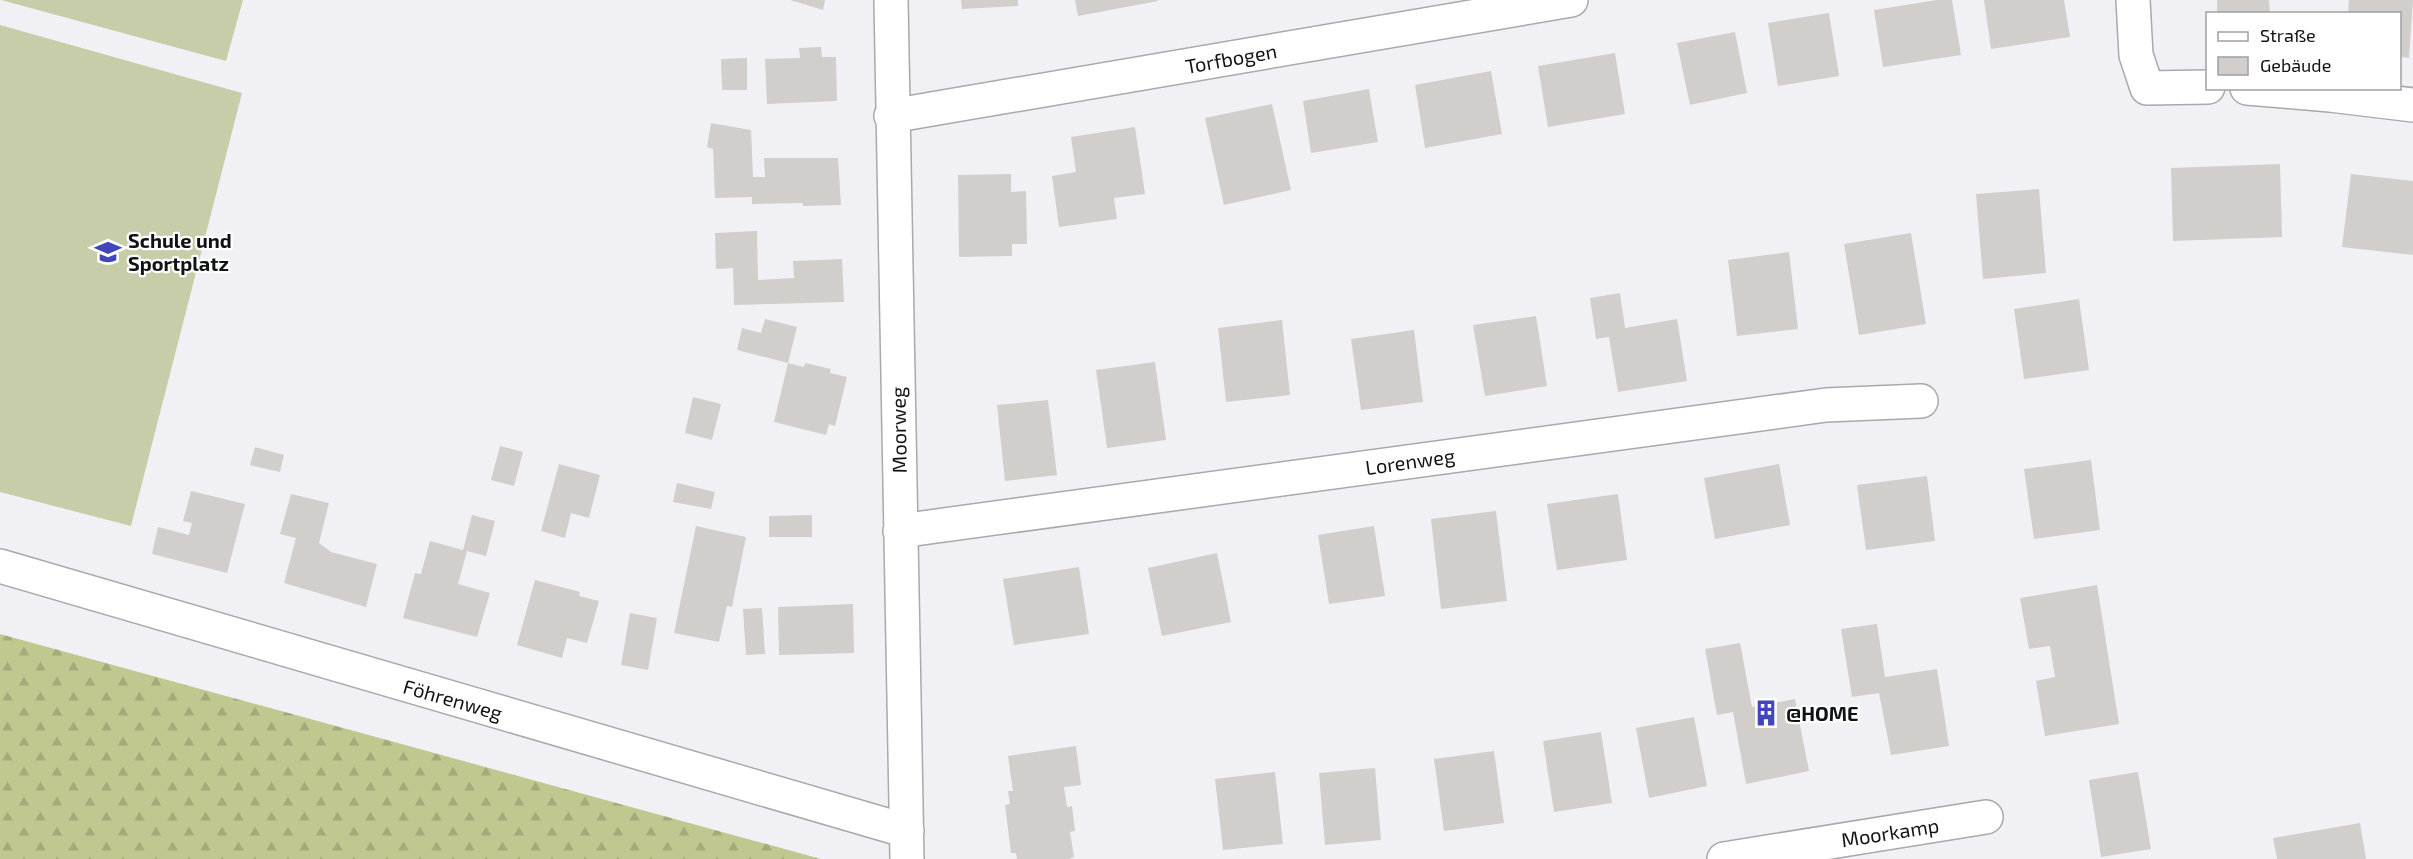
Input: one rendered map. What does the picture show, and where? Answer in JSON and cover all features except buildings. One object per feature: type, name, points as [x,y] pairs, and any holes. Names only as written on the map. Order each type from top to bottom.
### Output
[{"type":"street","name":"Moorweg","points":[[891,0],[891,116],[907,845]]},
{"type":"street","name":"Torfbogen","points":[[891,116],[1571,0]]},
{"type":"street","points":[[2133,0],[2136,55],[2147,88],[2206,87]]},
{"type":"street","points":[[2275,90],[2330,94],[2413,105]]},
{"type":"street","name":"Lorenweg","points":[[900,531],[1814,406],[1921,401]]},
{"type":"street","name":"Föhrenweg","points":[[0,566],[907,845]]},
{"type":"street","name":"Moorkamp","points":[[1724,859],[1986,817]]},
{"type":"green space","points":[[1,0],[243,0],[226,61]]},
{"type":"green space","name":"Schule und Sportplatz","points":[[0,25],[242,93],[131,526],[0,492]]},
{"type":"green space","points":[[0,634],[821,859],[0,859]]},
{"type":"place","name":"Schule und Sportplatz","points":[[108,252]]},
{"type":"place","name":"@HOME","points":[[1766,713]]}]
